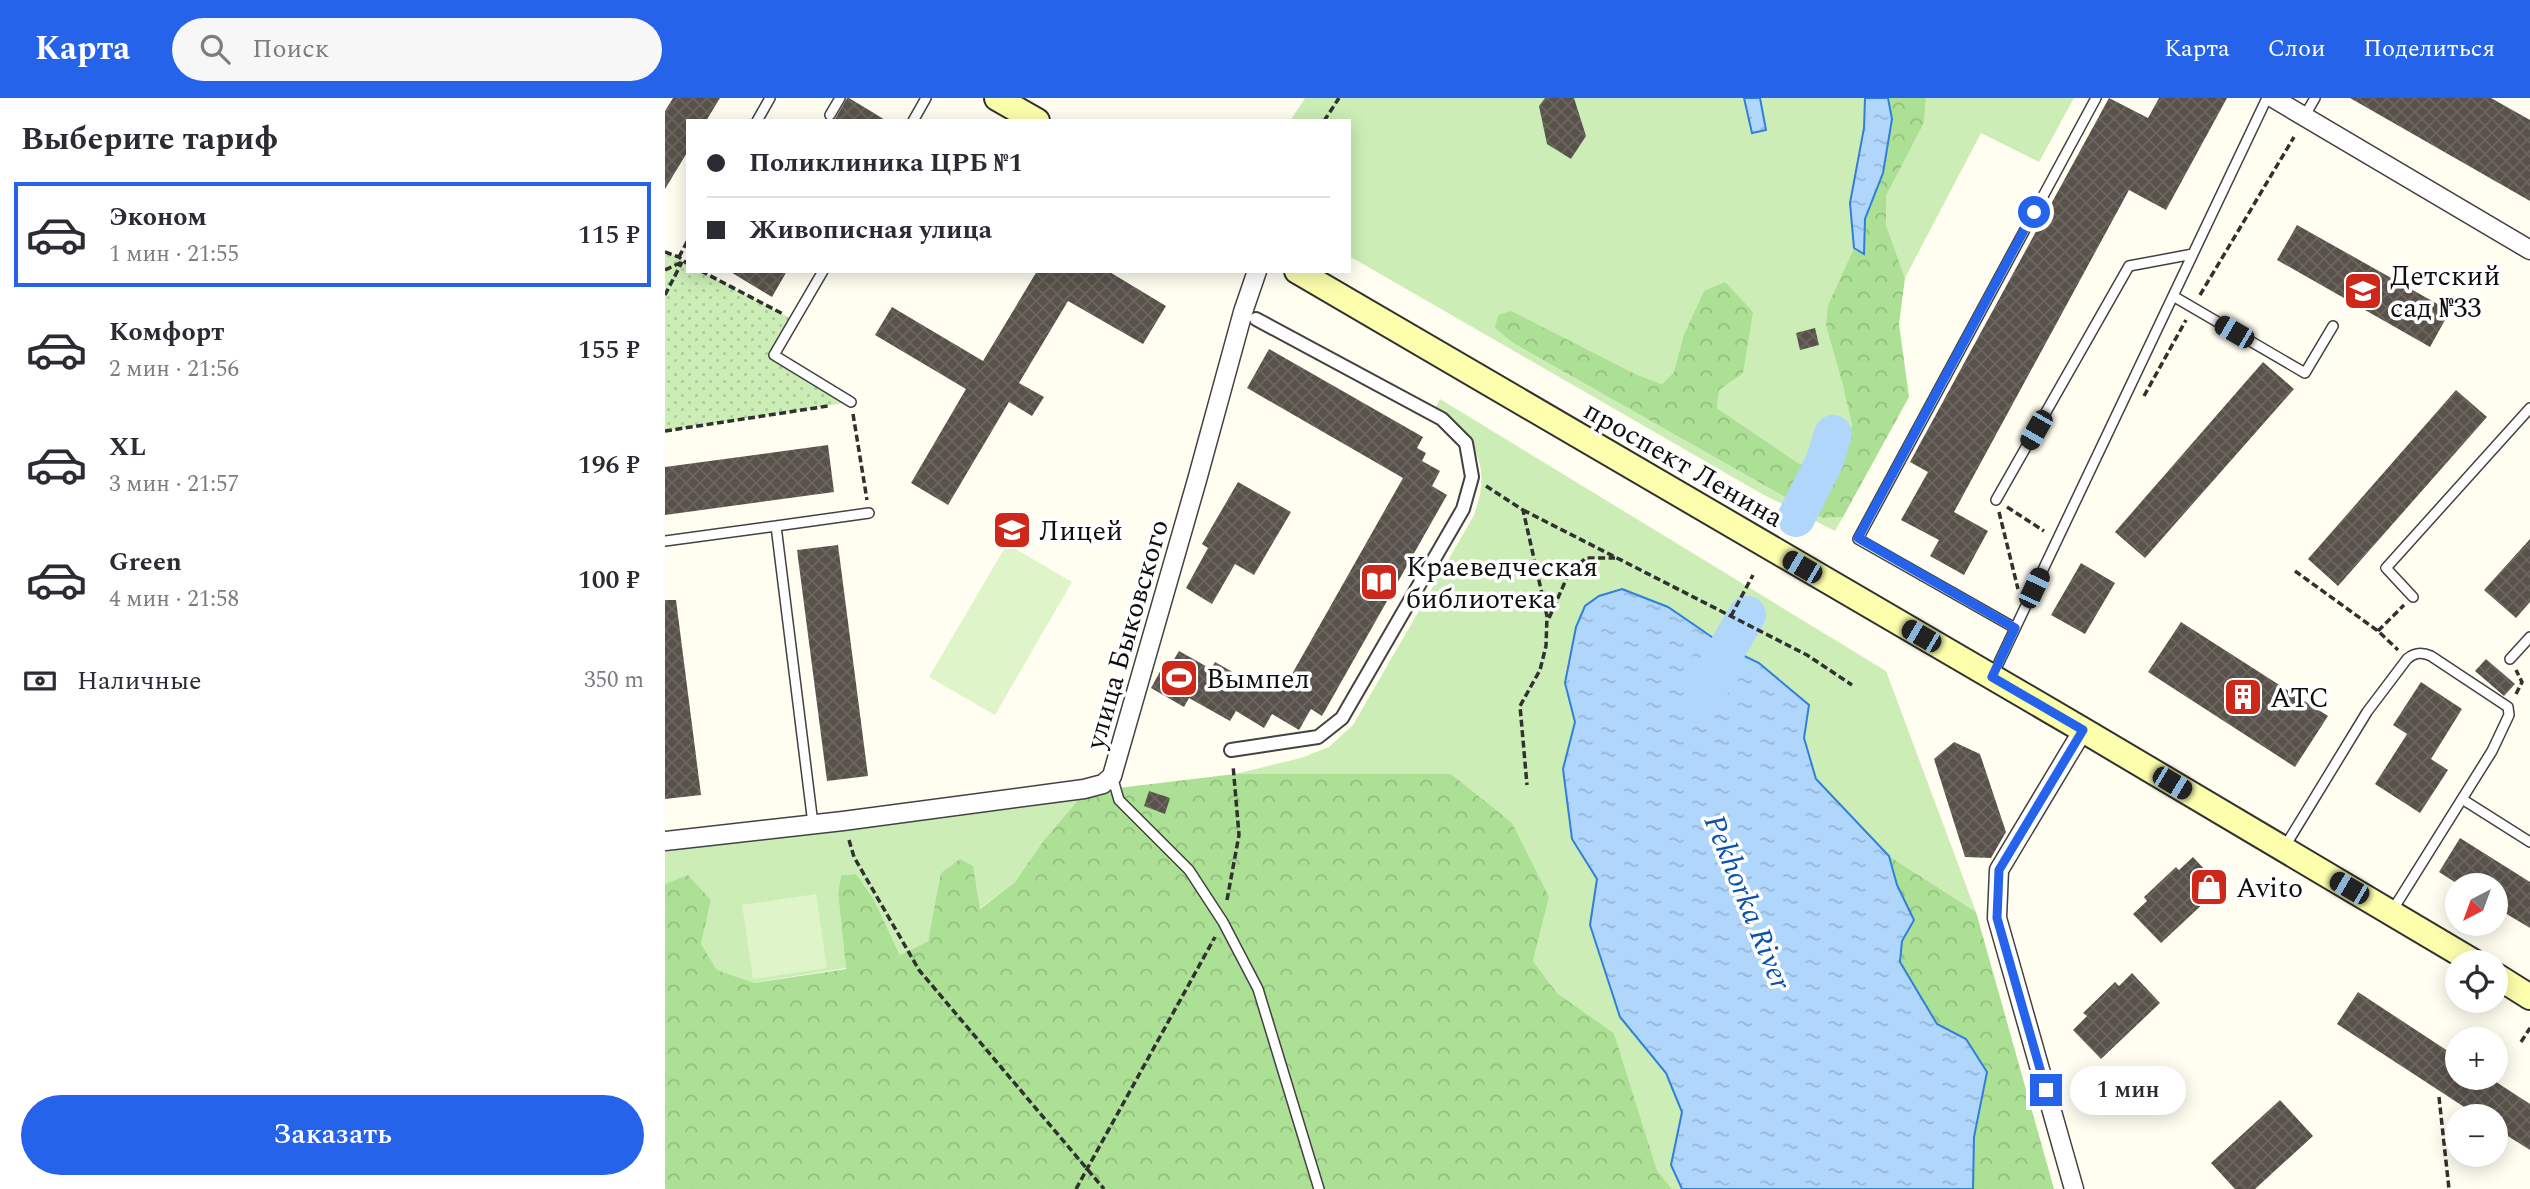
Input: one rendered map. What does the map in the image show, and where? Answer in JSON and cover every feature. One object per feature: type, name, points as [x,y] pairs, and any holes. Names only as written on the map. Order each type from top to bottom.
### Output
[{"type":"main road","points":[[997,98],[1034,119]]},
{"type":"main road","name":"проспект Ленина","points":[[1300,273],[2454,950]]},
{"type":"main road","points":[[2508,983],[2530,996]]},
{"type":"street","points":[[2273,98],[2530,250]]},
{"type":"street","name":"улица Быковского","points":[[665,841],[1093,788],[1112,776],[1256,273]]},
{"type":"street","points":[[1231,750],[1318,737],[1342,718],[1463,509],[1472,477],[1466,443],[1442,419],[1257,319]]},
{"type":"street","points":[[2074,1189],[1997,918],[1999,870],[2083,730]]},
{"type":"lane","points":[[758,119],[770,98]]},
{"type":"lane","points":[[830,115],[840,98]]},
{"type":"lane","points":[[914,119],[926,98]]},
{"type":"lane","points":[[2015,628],[1858,538],[2096,98]]},
{"type":"lane","points":[[1992,677],[2267,98]]},
{"type":"lane","points":[[2304,117],[2315,98]]},
{"type":"lane","points":[[1996,500],[2129,266],[2193,254]]},
{"type":"lane","points":[[822,273],[774,355],[851,402]]},
{"type":"lane","points":[[2173,296],[2305,373],[2333,326]]},
{"type":"lane","points":[[2413,597],[2386,568],[2530,408]]},
{"type":"lane","points":[[665,541],[869,513]]},
{"type":"lane","points":[[776,526],[813,824]]},
{"type":"lane","points":[[2510,659],[2530,637]]},
{"type":"lane","points":[[2283,850],[2367,712],[2407,659],[2413,654],[2424,653],[2431,656],[2508,707],[2509,715],[2492,751],[2391,913]]},
{"type":"lane","points":[[1112,776],[1119,800],[1189,870],[1223,922],[1258,989],[1318,1189]]},
{"type":"lane","points":[[2462,799],[2530,842]]},
{"type":"path","points":[[1325,119],[1339,98]]},
{"type":"path","points":[[2139,406],[2192,308],[2294,138]]},
{"type":"path","points":[[678,257],[686,243]]},
{"type":"path","points":[[665,252],[686,263]]},
{"type":"path","points":[[665,270],[686,263]]},
{"type":"path","points":[[665,295],[686,263]]},
{"type":"path","points":[[705,273],[794,320]]},
{"type":"path","points":[[665,431],[851,402],[869,513]]},
{"type":"path","points":[[1472,477],[1523,510],[1807,655],[1853,685]]},
{"type":"path","points":[[1996,500],[2057,539]]},
{"type":"path","points":[[1996,500],[2023,612]]},
{"type":"path","points":[[1523,510],[1547,622],[1546,646],[1540,670],[1520,706],[1527,785]]},
{"type":"path","points":[[1547,622],[1569,573],[1586,558],[1617,558]]},
{"type":"path","points":[[2295,571],[2378,631],[2407,659]]},
{"type":"path","points":[[1731,616],[1753,575]]},
{"type":"path","points":[[2378,631],[2413,597]]},
{"type":"path","points":[[2508,707],[2522,682],[2510,659]]},
{"type":"path","points":[[1076,1189],[1223,922],[1239,835],[1231,750]]},
{"type":"path","points":[[843,821],[854,857],[919,970],[1104,1189]]},
{"type":"path","points":[[2521,1042],[2530,1028]]},
{"type":"path","points":[[2439,1097],[2448,1189]]},
{"type":"green space","points":[[1305,98],[1744,98],[1753,133],[1766,130],[1760,98],[1865,98],[1864,128],[1850,203],[1854,248],[1828,305],[1852,425],[1844,454],[1829,471],[1798,463],[1717,408],[1719,390],[1743,372],[1683,337],[1674,372],[1662,384],[1495,327],[1513,343],[1822,518],[1843,517],[1835,531],[1762,494],[1351,257],[1351,119],[1291,119]]},
{"type":"green space","points":[[1888,98],[1926,98],[1924,123],[1886,196],[1886,225],[1905,278],[1899,324],[1909,397],[1843,517],[1822,518],[1513,343],[1495,328],[1498,315],[1511,311],[1637,375],[1662,384],[1674,372],[1683,337],[1704,291],[1725,282],[1753,312],[1743,373],[1719,390],[1717,408],[1798,463],[1829,471],[1844,454],[1852,425],[1826,325],[1828,305],[1854,248],[1863,254],[1865,219],[1883,173],[1892,119]]},
{"type":"green space","points":[[1926,98],[2074,98],[2039,162],[1981,133],[1905,278],[1886,225],[1886,196],[1924,123]]},
{"type":"green space","points":[[665,252],[686,262],[686,273],[705,273],[794,320],[774,355],[851,402],[665,431]]},
{"type":"green space","points":[[1440,399],[1886,671],[1976,912],[1889,856],[1816,779],[1804,738],[1809,705],[1759,663],[1728,648],[1707,632],[1565,682],[1575,722],[1563,769],[1572,839],[1597,879],[1591,925],[1620,1017],[1666,1073],[1682,1112],[1671,1165],[1682,1189],[1672,1189],[1657,1170],[1614,1033],[1557,993],[1533,961],[1549,897],[1451,774],[1235,774],[1301,758],[1329,747],[1353,725],[1473,517],[1479,499],[1481,469],[1471,443],[1434,410]]},
{"type":"green space","points":[[1007,544],[1072,582],[995,715],[929,677]]},
{"type":"green space","points":[[1235,774],[1451,774],[1512,823],[1549,897],[1533,961],[1557,993],[1614,1033],[1657,1170],[1672,1189],[665,1189],[665,884],[688,875],[711,900],[701,944],[717,970],[754,983],[846,969],[838,893],[841,875],[856,874],[873,898],[900,955],[928,941],[941,873],[960,859],[973,866],[980,909],[1015,882],[1044,840],[1085,792]]},
{"type":"green space","points":[[1085,792],[1044,840],[1015,882],[979,909],[942,873],[928,941],[900,955],[873,898],[856,874],[841,875],[838,893],[846,968],[753,983],[717,970],[701,944],[711,900],[688,876],[665,884],[665,852]]},
{"type":"green space","points":[[1889,856],[1976,912],[2054,1189],[1973,1189],[1974,1137],[1987,1072],[1966,1040],[1937,1024],[1900,962],[1902,941],[1914,920],[1897,885]]},
{"type":"green space","points":[[816,894],[827,968],[753,979],[742,905]]},
{"type":"water","points":[[1744,98],[1760,98],[1766,130],[1752,133]]},
{"type":"water","points":[[1865,98],[1888,98],[1892,119],[1883,173],[1865,219],[1864,254],[1854,248],[1850,203],[1864,128]]},
{"type":"water","points":[[1622,589],[1668,607],[1728,648],[1759,663],[1809,705],[1804,738],[1816,779],[1889,856],[1897,885],[1914,920],[1902,941],[1900,962],[1937,1024],[1966,1039],[1987,1072],[1974,1137],[1973,1189],[1682,1189],[1671,1165],[1682,1112],[1666,1073],[1620,1017],[1590,925],[1597,879],[1572,839],[1563,769],[1575,722],[1565,683],[1576,627],[1585,606],[1599,596]]},
{"type":"building","points":[[673,98],[720,98],[707,119],[686,119],[686,154],[665,189],[665,111]]},
{"type":"building","points":[[849,98],[884,119],[835,119]]},
{"type":"building","points":[[1545,98],[1574,98],[1586,136],[1571,159],[1547,144],[1539,106]]},
{"type":"building","points":[[2109,98],[2148,118],[2159,98],[2227,98],[2166,210],[2129,190],[1954,512],[1988,531],[1964,575],[1930,556],[1939,540],[1901,520],[1928,472],[1910,462]]},
{"type":"building","points":[[2350,98],[2491,98],[2530,120],[2530,201]]},
{"type":"building","points":[[2297,225],[2450,311],[2430,347],[2277,260]]},
{"type":"building","points":[[732,273],[786,273],[772,297]]},
{"type":"building","points":[[1036,273],[1111,273],[1166,306],[1143,344],[1068,301],[1019,383],[1044,397],[1032,416],[1009,402],[948,505],[911,483],[966,389],[875,335],[892,307],[983,361]]},
{"type":"building","points":[[1815,328],[1819,345],[1800,350],[1796,333]]},
{"type":"building","points":[[1269,349],[1423,437],[1417,448],[1426,453],[1422,461],[1440,471],[1432,486],[1447,495],[1322,716],[1311,709],[1299,730],[1272,714],[1264,728],[1236,711],[1230,721],[1189,698],[1184,707],[1151,688],[1162,668],[1167,671],[1179,651],[1211,669],[1215,662],[1254,684],[1258,676],[1283,690],[1403,478],[1247,388]]},
{"type":"building","points":[[2263,362],[2294,389],[2145,558],[2115,532]]},
{"type":"building","points":[[2456,390],[2487,417],[2338,586],[2308,559]]},
{"type":"building","points":[[828,445],[834,492],[665,515],[665,467]]},
{"type":"building","points":[[1238,482],[1291,512],[1254,575],[1235,564],[1212,604],[1186,588],[1208,548],[1202,544]]},
{"type":"building","points":[[2530,539],[2530,602],[2516,618],[2484,590]]},
{"type":"building","points":[[838,545],[868,776],[827,781],[797,550]]},
{"type":"building","points":[[2081,563],[2115,583],[2085,634],[2051,615]]},
{"type":"building","points":[[665,600],[676,600],[701,795],[665,799]]},
{"type":"building","name":"АТС","points":[[2181,622],[2328,716],[2295,767],[2148,672]]},
{"type":"building","points":[[2486,659],[2515,684],[2504,696],[2475,671]]},
{"type":"building","points":[[2421,682],[2462,709],[2431,759],[2448,770],[2420,813],[2375,784],[2407,734],[2393,725]]},
{"type":"building","points":[[1954,742],[1980,754],[2006,832],[1991,858],[1965,857],[1934,759]]},
{"type":"building","points":[[1149,791],[1170,798],[1165,814],[1144,806]]},
{"type":"building","points":[[2460,838],[2530,882],[2530,928],[2508,915],[2508,873],[2445,873],[2445,876],[2439,872]]},
{"type":"building","points":[[2193,857],[2221,887],[2161,943],[2133,914],[2147,901],[2144,897],[2176,867],[2179,870]]},
{"type":"building","points":[[2132,973],[2160,1003],[2101,1059],[2073,1030],[2087,1016],[2083,1013],[2115,982],[2119,986]]},
{"type":"building","points":[[2358,992],[2445,1049],[2445,1090],[2508,1090],[2530,1104],[2530,1150],[2508,1136],[2508,1104],[2460,1104],[2337,1024]]},
{"type":"building","points":[[2280,1100],[2313,1136],[2255,1189],[2235,1189],[2211,1163]]},
{"type":"waterway","name":"Pekhorka River","points":[[1796,518],[1825,460],[1833,434]]},
{"type":"waterway","name":"Pekhorka River","points":[[1708,696],[1712,675],[1747,615]]},
{"type":"place","name":"Детский сад №33","points":[[2363,291]]},
{"type":"place","name":"Лицей","points":[[1012,530]]},
{"type":"place","name":"Краеведческая библиотека","points":[[1379,582]]},
{"type":"place","name":"Вымпел","points":[[1179,678]]},
{"type":"place","name":"АТС","points":[[2243,697]]},
{"type":"place","name":"Avito","points":[[2209,887]]},
{"type":"route","points":[[2034,212],[1858,538],[2015,628],[1992,677],[2083,730],[1999,870],[1997,918],[2046,1090]]}]
